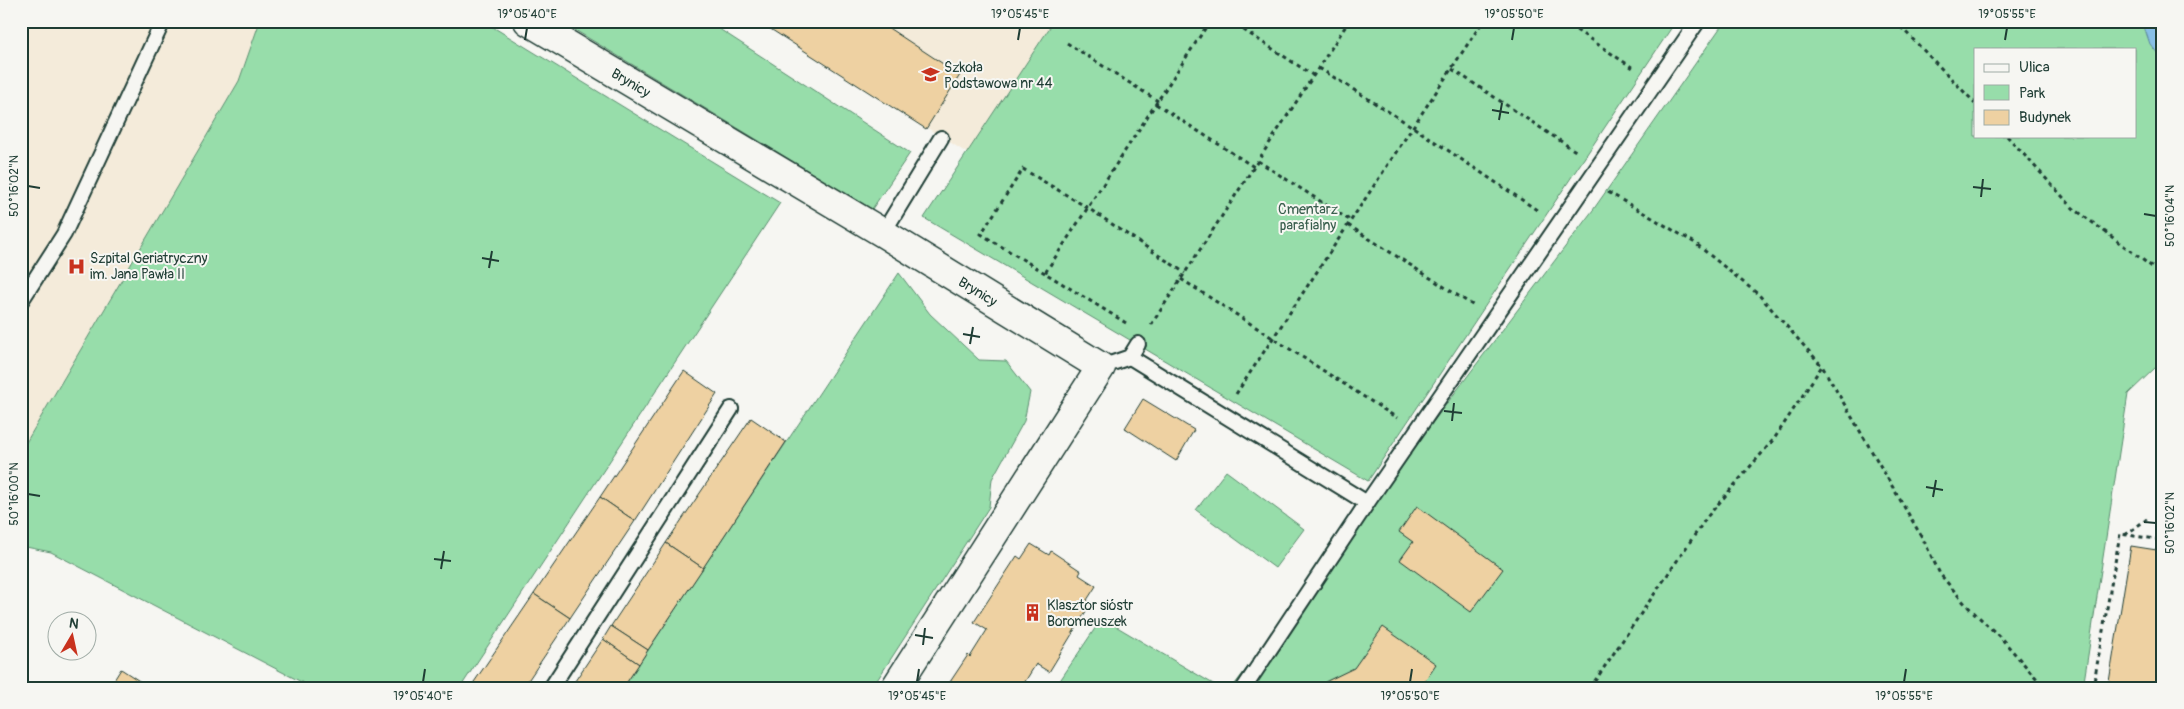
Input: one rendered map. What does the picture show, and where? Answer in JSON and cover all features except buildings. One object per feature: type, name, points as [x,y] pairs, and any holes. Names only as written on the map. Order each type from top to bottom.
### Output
[{"type":"street","name":"Brynicy","points":[[528,21],[883,233],[1101,368]]},
{"type":"street","points":[[895,688],[1101,368]]},
{"type":"lane","points":[[21,301],[64,234],[163,21]]},
{"type":"lane","points":[[1244,688],[1368,503],[1698,21]]},
{"type":"lane","points":[[883,233],[941,138]]},
{"type":"lane","points":[[1101,368],[1130,357],[1142,339]]},
{"type":"lane","points":[[1130,357],[1368,503]]},
{"type":"lane","points":[[551,688],[731,409]]},
{"type":"path","points":[[1045,273],[1210,21]]},
{"type":"path","points":[[1230,21],[1314,76]]},
{"type":"path","points":[[1185,273],[1088,208],[1023,169],[981,234],[1045,273],[1142,339],[1314,76],[1349,21]]},
{"type":"path","points":[[1235,395],[1483,21]]},
{"type":"path","points":[[1563,21],[1655,83]]},
{"type":"path","points":[[1895,21],[1974,102]]},
{"type":"path","points":[[1067,43],[1254,167]]},
{"type":"path","points":[[1319,68],[1414,127],[1537,210]]},
{"type":"path","points":[[1452,70],[1577,152]]},
{"type":"path","points":[[1629,77],[1635,70]]},
{"type":"path","points":[[2009,138],[2073,208],[2163,276]]},
{"type":"path","points":[[1572,159],[1582,144]]},
{"type":"path","points":[[1258,161],[1351,221]]},
{"type":"path","points":[[1589,181],[1695,243],[1759,295],[1822,366],[1923,539],[1940,574],[1966,605],[2000,637],[2045,688]]},
{"type":"path","points":[[1532,218],[1542,203]]},
{"type":"path","points":[[1348,225],[1474,306]]},
{"type":"path","points":[[1181,279],[1400,420]]},
{"type":"path","points":[[1469,314],[1480,298]]},
{"type":"path","points":[[1590,688],[1707,517],[1774,439],[1822,366]]},
{"type":"path","points":[[1228,390],[1244,400]]},
{"type":"path","points":[[2124,535],[2147,519]]},
{"type":"path","points":[[2093,688],[2120,534],[2163,540]]},
{"type":"shaded area","name":"Szpital Geriatryczny im. Jana Pawła II","points":[[21,21],[260,21],[239,81],[21,451]]},
{"type":"shaded area","name":"Szkoła Podstawowa nr 44","points":[[758,21],[1054,21],[967,153]]},
{"type":"green space","points":[[260,21],[483,21],[780,203],[460,688],[313,688],[51,552],[21,546],[21,451],[239,81]]},
{"type":"green space","points":[[560,21],[707,21],[910,153],[872,209]]},
{"type":"green space","name":"Cmentarz parafialny","points":[[1054,21],[1676,21],[1368,481],[924,218]]},
{"type":"green space","points":[[1725,21],[2163,21],[2163,369],[2155,368],[2128,394],[2083,688],[1232,688],[1593,210]]},
{"type":"green space","points":[[899,273],[930,314],[979,360],[1006,361],[1030,392],[1024,421],[992,479],[989,507],[872,688],[623,688]]},
{"type":"green space","points":[[1226,471],[1304,529],[1275,568],[1196,510]]},
{"type":"green space","points":[[1102,618],[1220,688],[1055,688]]},
{"type":"water","points":[[2142,21],[2163,21],[2163,60],[2150,44]]},
{"type":"place","name":"Szkoła Podstawowa nr 44","points":[[930,75]]},
{"type":"place","name":"Szpital Geriatryczny im. Jana Pawła II","points":[[76,266]]},
{"type":"place","name":"Klasztor sióstr Boromeuszek","points":[[1033,613]]}]
